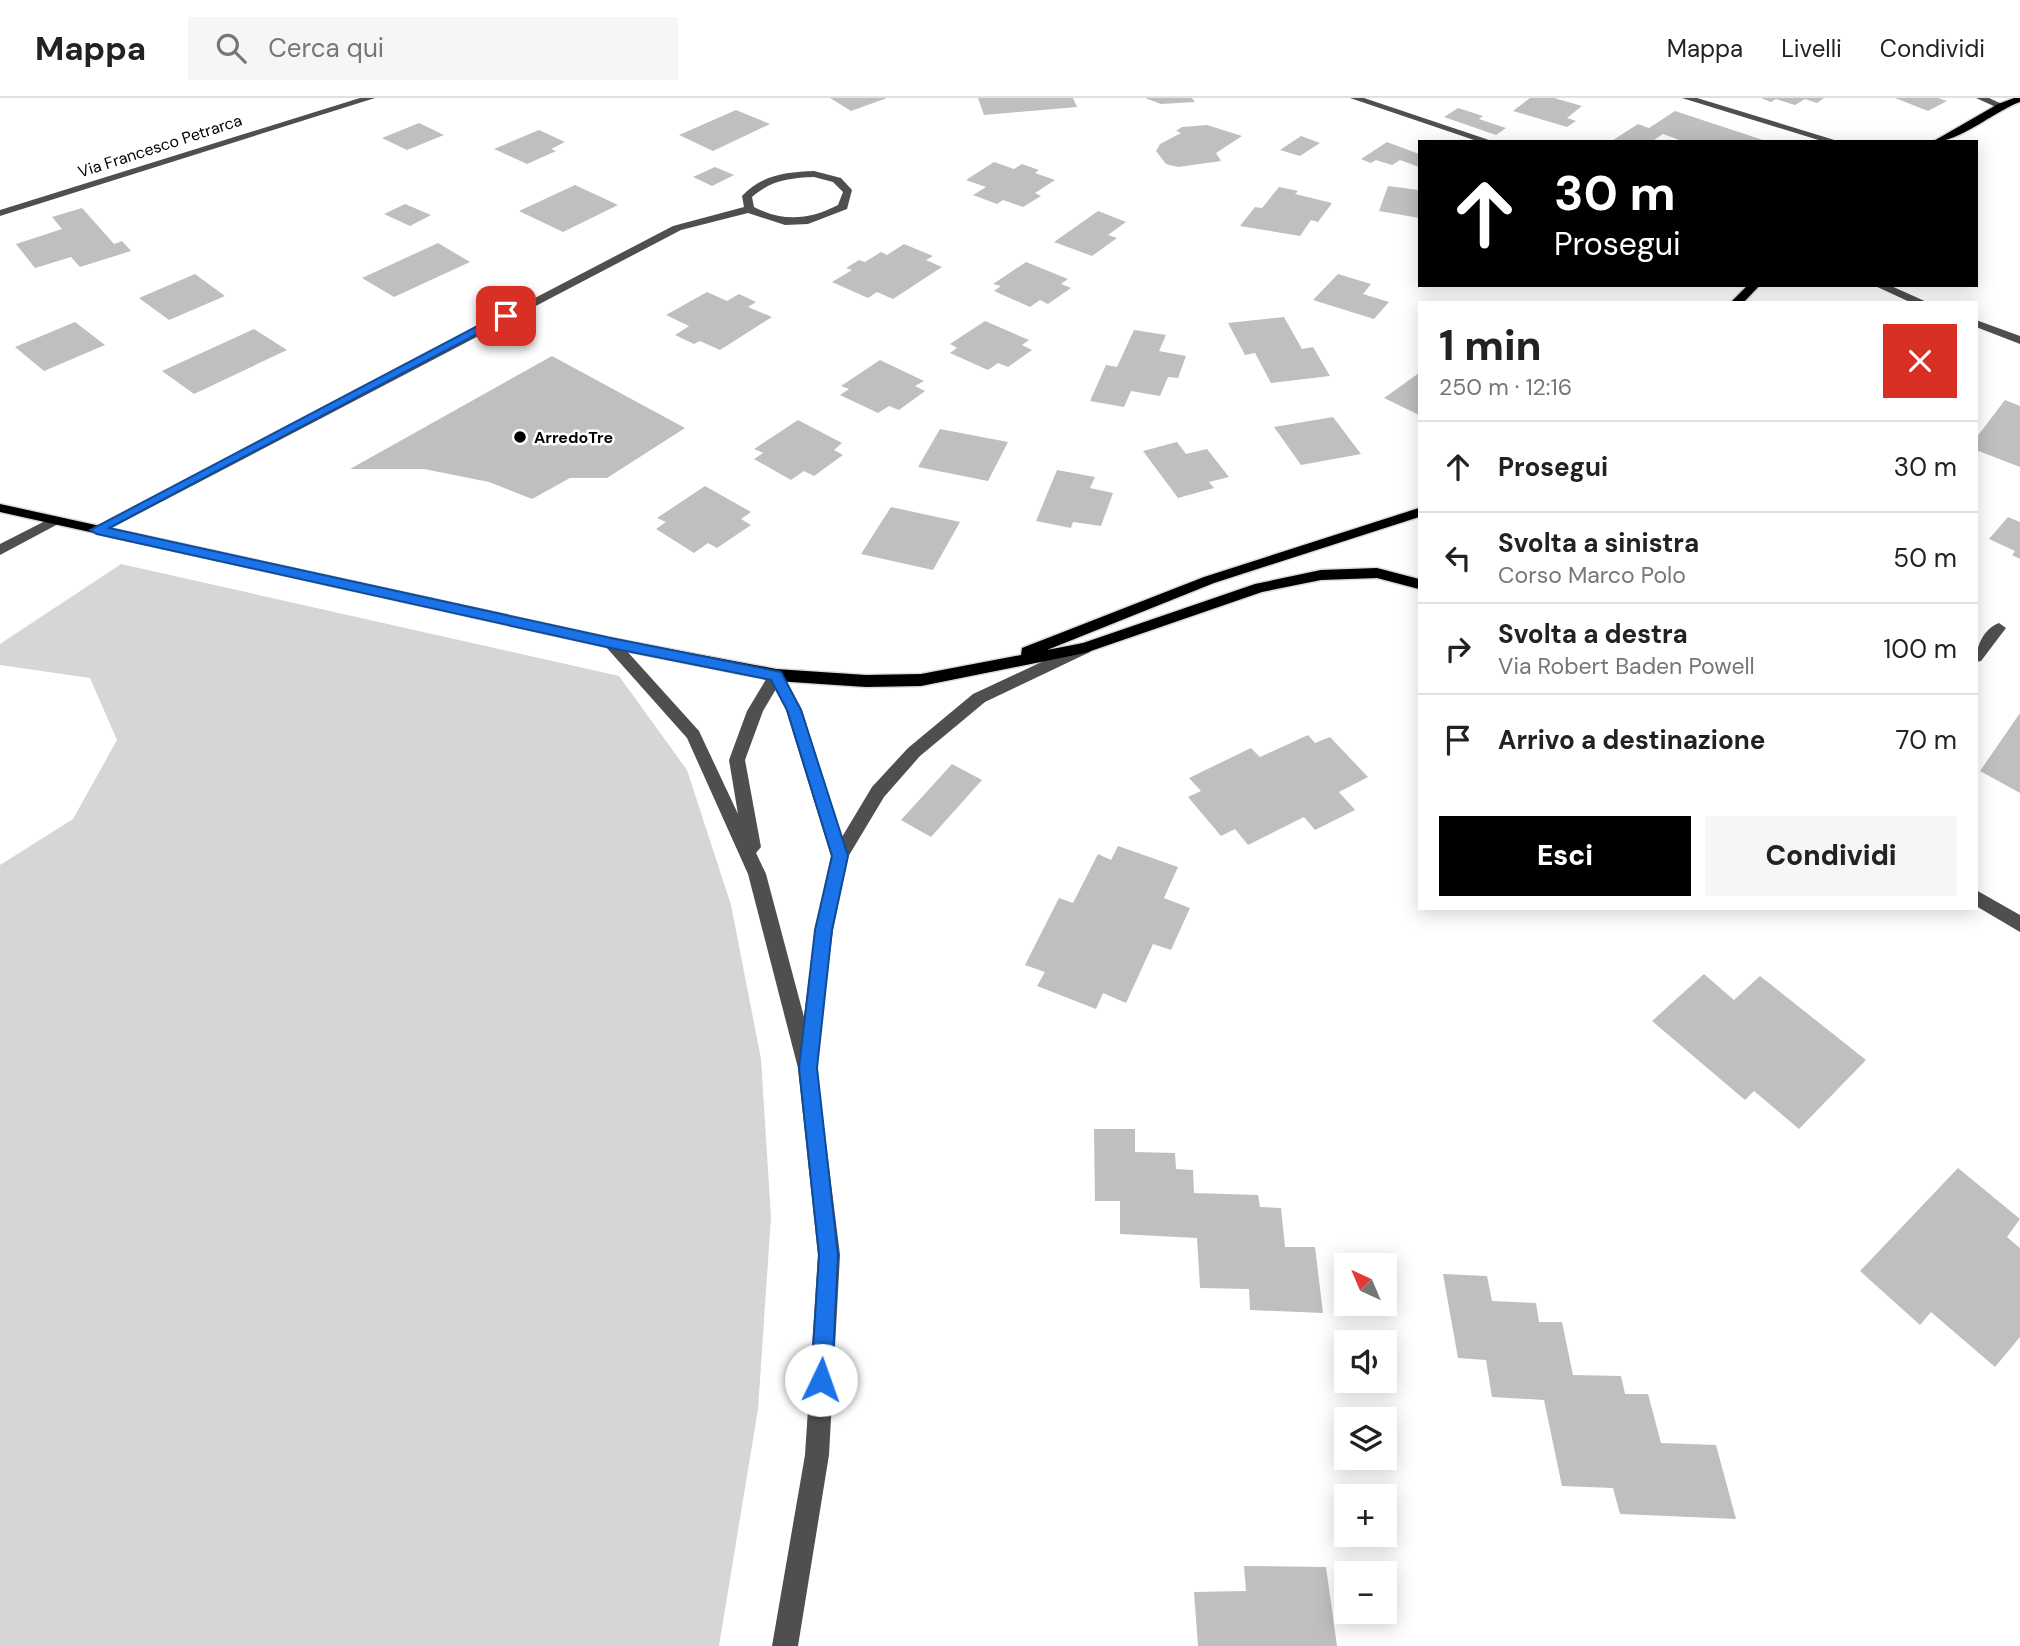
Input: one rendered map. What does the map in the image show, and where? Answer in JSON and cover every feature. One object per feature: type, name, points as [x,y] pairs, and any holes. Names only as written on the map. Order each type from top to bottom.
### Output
[{"type":"main road","points":[[1941,140],[2001,106],[2020,99]]},
{"type":"main road","points":[[1738,301],[1753,287]]},
{"type":"main road","points":[[0,509],[611,643],[776,676],[866,681],[921,680],[1085,648],[1260,587],[1321,575],[1377,573],[1418,584]]},
{"type":"main road","points":[[981,670],[1209,580],[1418,512]]},
{"type":"street","name":"Via Francesco Petrarca","points":[[0,213],[370,98]]},
{"type":"street","points":[[1355,98],[1484,140]]},
{"type":"street","points":[[1687,98],[1829,140]]},
{"type":"street","points":[[1981,98],[2001,106]]},
{"type":"street","points":[[97,530],[677,228],[749,209],[766,220],[794,223],[824,218],[843,207],[848,192],[837,180],[814,174],[786,175],[761,183],[747,196],[749,209]]},
{"type":"street","points":[[1883,287],[1918,301]]},
{"type":"street","points":[[1978,324],[2020,340]]},
{"type":"street","points":[[0,550],[55,520]]},
{"type":"street","points":[[1978,654],[1999,628]]},
{"type":"street","points":[[611,643],[693,735],[757,874]]},
{"type":"street","points":[[808,1068],[824,930],[840,856],[878,792],[914,752],[979,698],[1085,648]]},
{"type":"street","points":[[776,676],[794,710],[840,856]]},
{"type":"street","points":[[776,676],[755,711],[737,760],[757,874],[808,1068],[829,1255],[817,1455],[785,1646]]},
{"type":"street","points":[[1978,898],[2020,925]]},
{"type":"shaded area","points":[[121,564],[619,676],[687,770],[731,905],[761,1059],[771,1217],[758,1409],[719,1646],[0,1646],[0,865],[73,819],[117,740],[90,678],[0,665],[0,644]]},
{"type":"building","points":[[830,98],[887,98],[851,111]]},
{"type":"building","points":[[978,98],[1073,98],[1077,107],[984,115]]},
{"type":"building","points":[[1145,98],[1192,98],[1195,102],[1161,104]]},
{"type":"building","points":[[1530,98],[1554,98],[1582,106],[1567,118],[1576,121],[1567,127],[1513,111]]},
{"type":"building","points":[[1761,98],[1824,98],[1817,103],[1805,99],[1795,105]]},
{"type":"building","points":[[1895,98],[1938,98],[1947,101],[1928,111]]},
{"type":"building","points":[[1458,108],[1483,116],[1479,119],[1506,128],[1496,135],[1444,117]]},
{"type":"building","points":[[736,110],[770,124],[713,151],[679,135]]},
{"type":"building","points":[[1675,111],[1763,140],[1680,140],[1663,134],[1654,140],[1613,140],[1638,124],[1649,128]]},
{"type":"building","points":[[419,123],[444,135],[407,150],[382,138]]},
{"type":"building","points":[[1207,125],[1242,136],[1216,153],[1221,161],[1178,167],[1166,164],[1156,151],[1160,144],[1181,133],[1176,131],[1182,127]]},
{"type":"building","points":[[539,130],[565,142],[551,149],[556,151],[527,164],[494,149]]},
{"type":"building","points":[[1301,136],[1320,143],[1300,156],[1280,150]]},
{"type":"building","points":[[1387,142],[1418,154],[1418,167],[1400,160],[1392,165],[1361,159]]},
{"type":"building","points":[[994,162],[1014,169],[1022,164],[1039,170],[1035,173],[1055,180],[1035,193],[1041,196],[1023,207],[1003,200],[997,204],[973,195],[986,187],[966,180]]},
{"type":"building","points":[[715,167],[734,175],[712,186],[693,177]]},
{"type":"building","points":[[575,185],[618,205],[563,232],[519,211]]},
{"type":"building","points":[[1388,186],[1418,190],[1418,218],[1379,211]]},
{"type":"building","points":[[1279,187],[1332,203],[1318,222],[1311,220],[1300,236],[1240,226],[1255,207],[1262,208]]},
{"type":"building","points":[[405,204],[431,215],[410,226],[384,214]]},
{"type":"building","points":[[82,208],[114,244],[122,241],[131,251],[80,267],[71,257],[35,268],[16,244],[62,229],[52,217]]},
{"type":"building","points":[[1098,211],[1126,222],[1108,235],[1117,238],[1092,256],[1054,242]]},
{"type":"building","points":[[438,243],[470,262],[394,297],[362,278]]},
{"type":"building","points":[[904,244],[933,256],[926,260],[942,267],[893,299],[877,292],[868,298],[832,282],[852,270],[846,268],[859,260],[865,262],[881,252],[887,255]]},
{"type":"building","points":[[1026,262],[1068,279],[1061,284],[1071,288],[1048,304],[1040,300],[1030,307],[994,291],[1001,286],[993,284]]},
{"type":"building","points":[[195,274],[225,296],[169,320],[139,298]]},
{"type":"building","points":[[1338,274],[1371,284],[1363,294],[1389,302],[1374,319],[1313,300]]},
{"type":"building","points":[[707,292],[727,301],[739,294],[756,302],[748,307],[772,317],[720,350],[700,341],[694,344],[675,335],[689,326],[666,315]]},
{"type":"building","points":[[1284,317],[1302,349],[1313,347],[1330,376],[1271,383],[1255,353],[1245,355],[1228,323]]},
{"type":"building","points":[[985,321],[1029,340],[1022,345],[1032,350],[1008,367],[998,363],[988,370],[950,353],[957,348],[950,344]]},
{"type":"building","points":[[75,322],[105,345],[44,371],[15,347]]},
{"type":"building","points":[[254,329],[287,350],[194,394],[162,371]]},
{"type":"building","points":[[1134,330],[1166,335],[1159,351],[1186,356],[1178,378],[1168,377],[1160,396],[1131,391],[1124,407],[1090,401],[1106,365],[1117,367]]},
{"type":"building","points":[[552,356],[685,428],[607,478],[570,478],[532,499],[489,482],[424,469],[350,469]]},
{"type":"building","points":[[880,360],[924,381],[915,386],[925,391],[899,410],[889,406],[878,413],[840,395],[849,389],[841,386]]},
{"type":"building","points":[[1418,374],[1418,415],[1384,398]]},
{"type":"building","points":[[2005,400],[2020,406],[2020,467],[1978,451],[1978,435]]},
{"type":"building","points":[[1333,417],[1361,454],[1301,465],[1274,427]]},
{"type":"building","points":[[798,420],[842,443],[834,450],[843,455],[814,476],[804,471],[791,480],[754,459],[763,453],[754,449]]},
{"type":"building","points":[[940,429],[1008,442],[988,481],[918,467]]},
{"type":"building","points":[[1177,442],[1186,454],[1207,449],[1229,477],[1209,482],[1214,488],[1178,498],[1143,451]]},
{"type":"building","points":[[1057,470],[1095,477],[1090,488],[1113,493],[1101,526],[1073,522],[1071,528],[1036,521]]},
{"type":"building","points":[[705,486],[751,512],[741,519],[751,525],[717,548],[708,543],[694,553],[656,529],[666,522],[657,518]]},
{"type":"building","points":[[891,507],[960,522],[933,570],[861,554]]},
{"type":"building","points":[[2008,517],[2020,522],[2020,559],[2012,555],[2015,551],[1989,539]]},
{"type":"building","points":[[2020,713],[2020,793],[1980,771]]},
{"type":"building","points":[[1308,735],[1315,743],[1330,737],[1368,777],[1339,792],[1355,810],[1315,830],[1304,817],[1248,845],[1235,829],[1221,836],[1188,797],[1201,791],[1189,778],[1251,748],[1260,757]]},
{"type":"building","points":[[952,764],[982,780],[931,837],[901,820]]},
{"type":"building","points":[[1118,846],[1178,867],[1164,898],[1190,908],[1171,950],[1153,944],[1126,1003],[1103,993],[1096,1009],[1037,986],[1045,972],[1025,965],[1059,898],[1073,903],[1098,854],[1111,860]]},
{"type":"building","points":[[1704,974],[1734,1000],[1760,976],[1866,1060],[1799,1129],[1754,1091],[1745,1100],[1652,1021]]},
{"type":"building","points":[[1094,1129],[1135,1129],[1135,1152],[1175,1153],[1176,1169],[1193,1170],[1194,1193],[1258,1195],[1260,1207],[1281,1208],[1285,1247],[1315,1247],[1323,1313],[1250,1310],[1249,1289],[1200,1288],[1197,1238],[1120,1234],[1120,1201],[1095,1201]]},
{"type":"building","points":[[1958,1168],[2020,1219],[2007,1237],[2020,1248],[2020,1337],[1995,1367],[1931,1312],[1920,1325],[1860,1271]]},
{"type":"building","points":[[1443,1274],[1487,1276],[1492,1301],[1536,1303],[1539,1322],[1562,1322],[1573,1375],[1621,1376],[1625,1394],[1648,1394],[1661,1443],[1716,1445],[1736,1519],[1620,1514],[1613,1488],[1562,1486],[1544,1400],[1492,1397],[1486,1360],[1458,1358]]},
{"type":"building","points":[[1244,1566],[1326,1567],[1337,1646],[1198,1646],[1194,1592],[1246,1591]]},
{"type":"place","name":"ArredoTre","points":[[520,437]]},
{"type":"route","points":[[506,316],[97,530],[611,643],[776,676],[794,710],[840,856],[824,930],[808,1068],[829,1255],[821,1380]]}]
